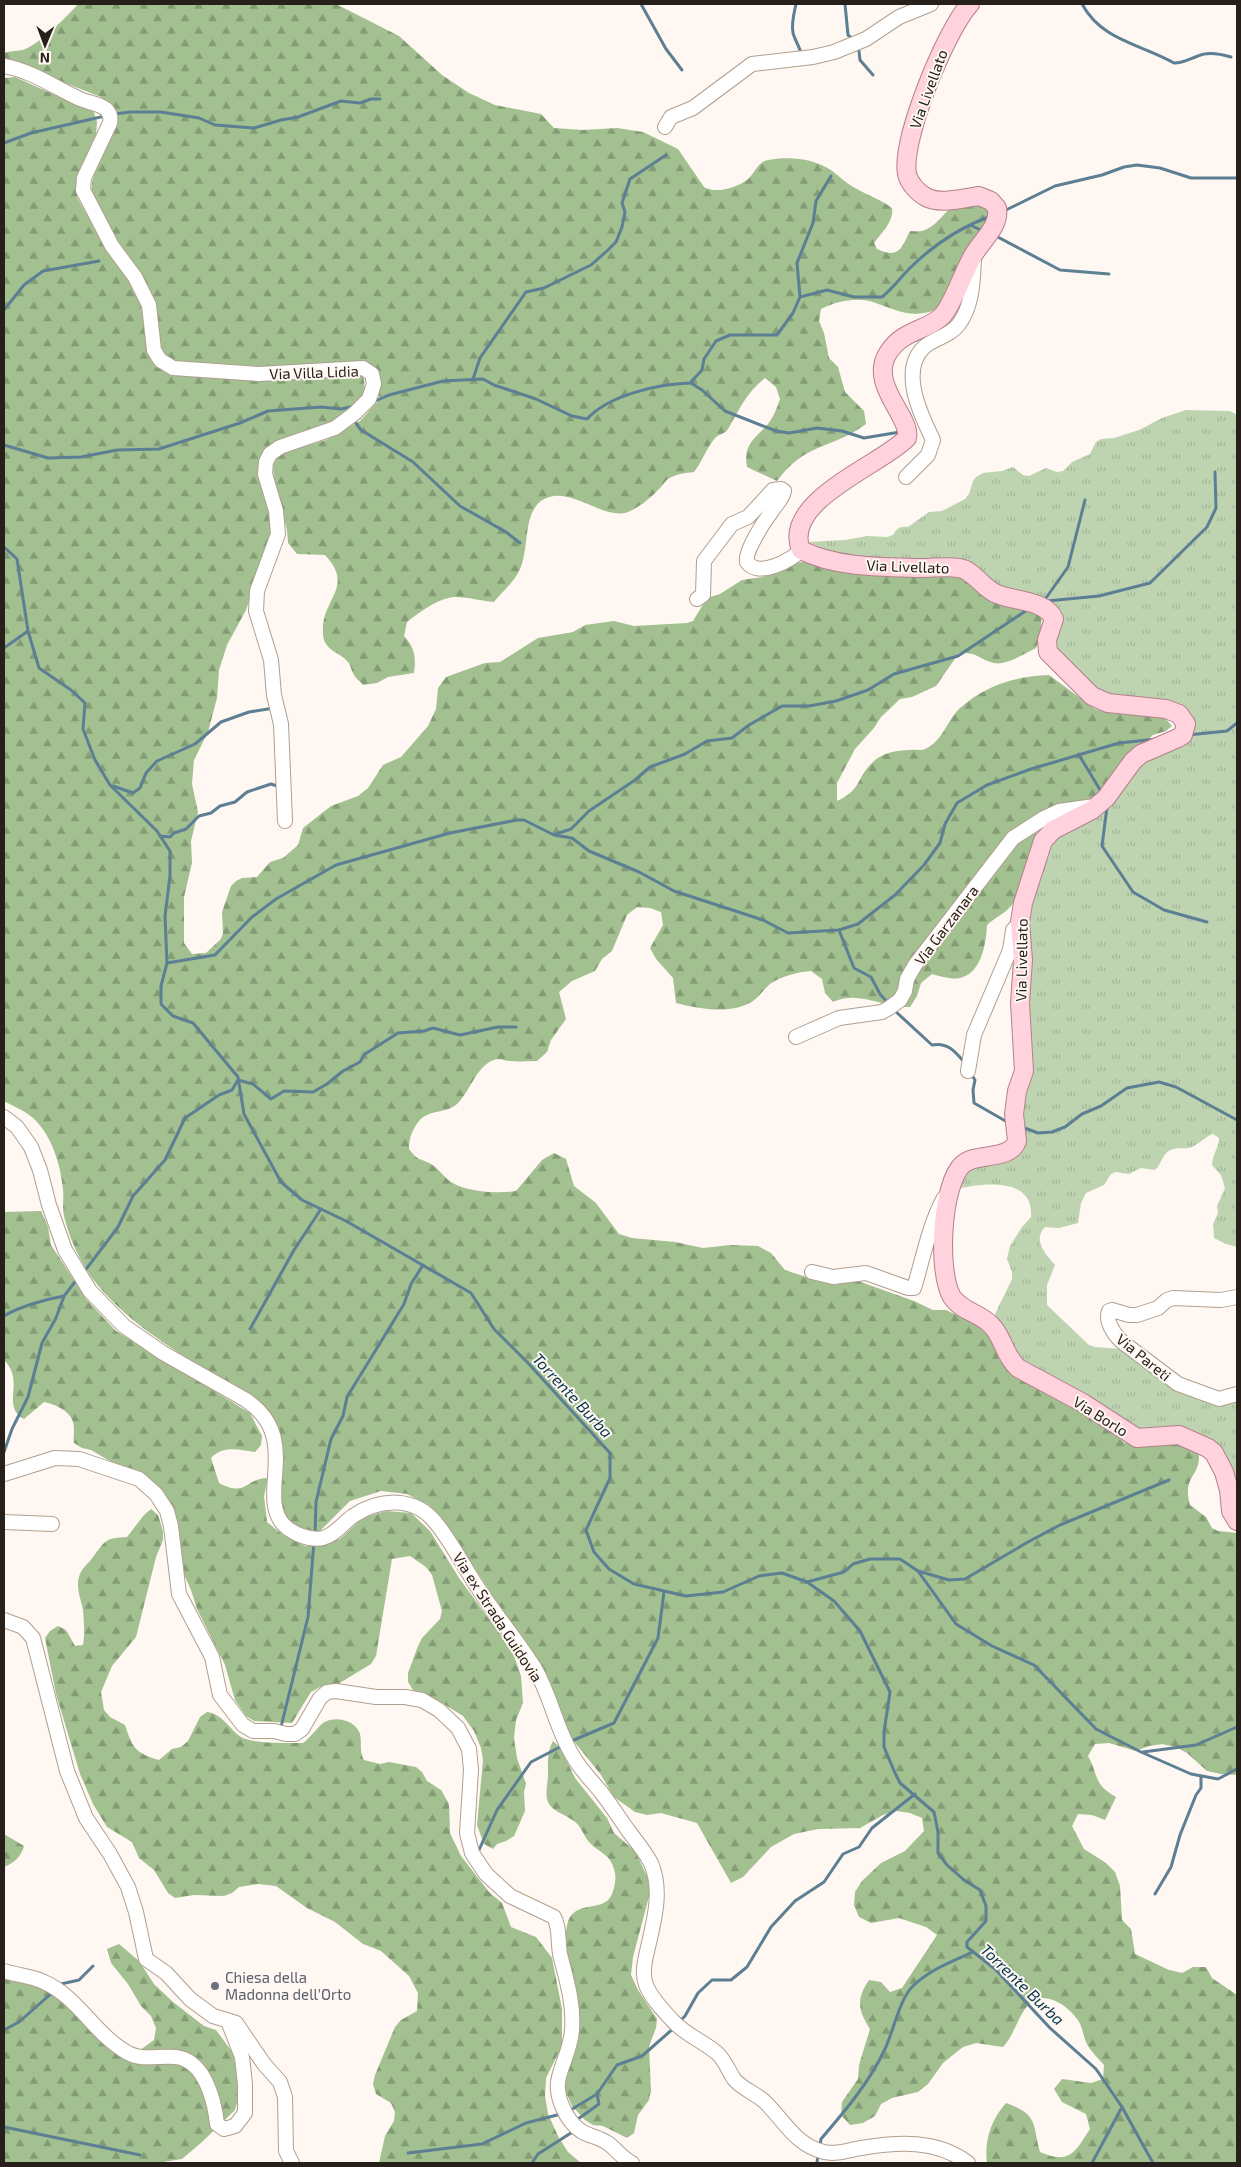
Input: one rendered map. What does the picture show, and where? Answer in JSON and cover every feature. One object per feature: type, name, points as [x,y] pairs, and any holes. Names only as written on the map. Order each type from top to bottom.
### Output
[{"type":"main road","name":"Via Livellato","points":[[951,1296],[945,1272],[943,1239],[945,1211],[955,1174],[969,1160],[1010,1150],[1017,1141],[1014,1114],[1017,1091],[1024,1071],[1020,1003],[1023,960],[1020,922],[1023,903],[1045,837],[1053,830],[1098,805],[1106,798],[1133,761],[1141,754],[1178,738],[1183,734],[1186,724],[1180,714],[1166,709],[1108,703],[1092,696],[1048,652],[1047,640],[1054,619],[1048,611],[1040,606],[996,594],[965,570],[853,564],[813,555],[801,550],[799,534],[802,523],[821,498],[907,438],[908,430],[906,425],[890,400],[887,390],[884,376],[886,355],[901,339],[943,314],[974,254],[996,224],[998,213],[995,204],[986,198],[979,196],[934,200],[927,198],[912,184],[907,176],[916,115],[950,31],[970,4]]},
{"type":"main road","name":"Via Borlo","points":[[951,1296],[962,1308],[992,1326],[1010,1361],[1018,1368],[1083,1403],[1137,1438],[1179,1435],[1194,1441],[1214,1453],[1227,1482],[1231,1511],[1237,1521]]},
{"type":"street","points":[[665,127],[672,117],[693,108],[752,64],[813,57],[834,52],[866,39],[899,17],[931,4]]},
{"type":"street","name":"Via Villa Lidia","points":[[4,66],[46,82],[82,100],[100,105],[108,111],[111,118],[110,123],[84,178],[83,190],[112,246],[135,277],[149,305],[154,350],[160,360],[173,368],[259,374],[363,368],[372,374],[374,384],[369,399],[355,413],[335,428],[280,447],[270,454],[266,462],[265,474],[276,511],[278,534],[257,591],[256,611],[271,660],[274,695],[281,724],[284,821]]},
{"type":"street","points":[[906,477],[928,455],[933,440],[924,422],[915,392],[912,367],[924,348],[951,332],[960,324],[972,288],[974,254]]},
{"type":"street","points":[[698,599],[703,595],[704,561],[732,524],[748,517],[773,490],[781,489],[784,491],[784,496],[773,509],[747,553],[747,562],[752,568],[760,569],[789,560],[801,550]]},
{"type":"street","name":"Via Garzanara","points":[[796,1037],[817,1026],[839,1018],[882,1012],[900,1000],[907,979],[915,965],[1013,838],[1044,818],[1059,811],[1098,805]]},
{"type":"street","points":[[968,1071],[974,1035],[1010,950],[1013,930],[1020,922]]},
{"type":"street","name":"Via ex Strada Guidovia","points":[[6,1120],[25,1136],[31,1146],[65,1250],[90,1291],[124,1326],[163,1353],[258,1408],[270,1427],[275,1443],[277,1460],[275,1502],[278,1515],[284,1525],[292,1531],[313,1538],[324,1538],[334,1533],[354,1515],[383,1502],[396,1502],[414,1506],[435,1521],[480,1592],[534,1667],[560,1731],[574,1759],[603,1794],[652,1865],[657,1883],[656,1903],[645,1959],[644,1978],[648,1990],[676,2024],[717,2052],[736,2081],[764,2101],[795,2136],[807,2146],[821,2151],[837,2153],[859,2148],[900,2144],[925,2144],[953,2153],[968,2163]]},
{"type":"street","points":[[812,1272],[833,1276],[866,1273],[908,1288],[914,1288],[938,1208],[950,1189]]},
{"type":"street","name":"Via Pareti","points":[[1237,1297],[1221,1300],[1172,1298],[1158,1308],[1137,1315],[1129,1315],[1112,1310],[1109,1311],[1107,1317],[1115,1335],[1121,1341],[1178,1384],[1219,1399],[1237,1394]]},
{"type":"street","points":[[4,1474],[55,1458],[79,1459],[139,1479],[156,1494],[167,1511],[171,1526],[179,1594],[212,1657],[220,1695],[237,1719],[253,1731],[295,1734],[302,1729],[320,1698],[327,1692],[336,1691],[376,1697],[405,1697],[422,1700],[439,1710],[458,1728],[469,1749],[471,1770],[467,1833],[472,1853],[486,1874],[510,1896],[554,1917],[557,1924],[560,1956],[570,1988],[572,2013],[569,2052],[558,2079],[558,2100],[570,2119],[580,2130],[606,2142],[620,2156],[632,2163]]},
{"type":"street","points":[[4,1522],[52,1524]]},
{"type":"street","points":[[4,1620],[23,1627],[33,1638],[67,1771],[86,1818],[110,1854],[128,1887],[136,1912],[146,1959],[166,1973],[190,1999],[213,2016],[236,2023],[264,2064],[280,2082],[284,2097],[286,2151],[292,2163]]},
{"type":"street","points":[[4,1971],[44,1982],[66,1996],[110,2043],[131,2054],[145,2058],[173,2056],[191,2062],[204,2080],[214,2103],[217,2124],[224,2129],[235,2126],[246,2113],[242,2057],[228,2021]]},
{"type":"green space","points":[[78,4],[336,4],[399,36],[442,75],[469,93],[495,105],[541,114],[554,128],[583,130],[617,128],[643,132],[678,149],[704,187],[709,189],[720,190],[737,185],[750,178],[761,163],[768,160],[784,158],[801,159],[824,166],[860,191],[884,202],[892,208],[889,222],[874,243],[877,249],[884,252],[895,252],[904,243],[910,231],[922,231],[931,227],[955,206],[968,204],[980,206],[987,208],[989,214],[986,226],[940,308],[930,312],[913,314],[873,302],[853,300],[840,302],[821,309],[819,321],[824,333],[829,358],[838,367],[845,392],[864,411],[866,424],[854,432],[809,452],[798,459],[777,481],[747,467],[746,459],[748,448],[770,421],[780,399],[776,387],[765,378],[748,395],[727,431],[712,442],[694,472],[684,473],[668,479],[652,496],[632,510],[620,513],[611,512],[563,496],[554,496],[543,500],[536,506],[531,515],[520,569],[512,582],[494,602],[455,597],[442,600],[423,610],[407,622],[404,636],[414,653],[414,673],[388,677],[377,683],[363,685],[354,675],[348,662],[329,648],[324,640],[323,622],[337,585],[337,576],[334,566],[325,555],[297,554],[288,543],[287,530],[274,480],[273,465],[279,454],[326,440],[360,421],[378,401],[380,387],[378,373],[180,362],[167,358],[160,346],[157,315],[150,291],[116,243],[91,199],[92,182],[97,165],[115,126],[112,106],[101,97],[4,59],[4,53],[23,50],[37,42],[60,23]]},
{"type":"green space","points":[[15,77],[66,100],[93,109],[97,122],[96,136],[77,177],[77,197],[104,245],[130,279],[141,306],[148,351],[156,367],[167,372],[362,374],[364,388],[359,401],[347,412],[315,430],[269,448],[273,534],[246,610],[227,645],[219,670],[217,698],[208,732],[194,760],[192,784],[198,812],[191,841],[192,863],[184,897],[184,943],[192,954],[206,953],[221,939],[223,933],[222,912],[231,886],[236,881],[242,878],[257,877],[270,862],[283,858],[298,845],[303,828],[331,806],[358,796],[368,788],[383,765],[401,757],[428,726],[436,709],[438,688],[446,677],[485,663],[500,662],[538,638],[573,632],[585,625],[614,621],[634,626],[687,623],[693,621],[707,598],[720,594],[742,580],[762,577],[797,563],[811,560],[955,573],[1042,616],[1040,636],[1036,648],[1004,663],[994,663],[975,655],[959,653],[936,686],[912,697],[900,699],[881,717],[874,728],[855,749],[837,783],[837,801],[851,793],[867,768],[880,757],[900,751],[923,750],[931,746],[959,709],[989,688],[1012,680],[1049,675],[1095,709],[1109,713],[1164,717],[1172,726],[1166,731],[1153,735],[1134,752],[1114,778],[1089,804],[1042,822],[1037,831],[1021,890],[1010,907],[987,925],[984,948],[978,964],[967,975],[960,978],[932,974],[921,983],[917,996],[910,1007],[900,1007],[852,998],[833,1002],[825,993],[822,979],[811,971],[795,973],[779,979],[770,984],[753,1001],[735,1008],[715,1010],[676,1003],[673,978],[656,959],[650,948],[663,925],[661,912],[650,908],[637,907],[627,915],[612,951],[602,959],[595,971],[572,981],[559,992],[566,1019],[551,1040],[547,1052],[537,1061],[498,1059],[485,1065],[457,1104],[423,1117],[419,1121],[411,1134],[409,1149],[417,1158],[434,1166],[451,1182],[465,1188],[492,1192],[516,1191],[542,1160],[554,1153],[566,1159],[574,1186],[596,1203],[619,1234],[632,1238],[675,1242],[703,1248],[730,1245],[758,1246],[771,1253],[785,1270],[835,1285],[855,1280],[914,1301],[933,1310],[946,1310],[975,1324],[990,1337],[1000,1361],[1073,1403],[1125,1443],[1145,1444],[1172,1441],[1195,1450],[1199,1455],[1199,1462],[1188,1488],[1190,1505],[1206,1517],[1212,1528],[1218,1531],[1237,1533],[1237,1775],[1207,1771],[1187,1753],[1176,1747],[1162,1744],[1136,1751],[1109,1743],[1095,1744],[1088,1756],[1100,1784],[1116,1797],[1105,1820],[1092,1815],[1078,1814],[1072,1826],[1084,1849],[1106,1863],[1115,1872],[1120,1886],[1122,1920],[1131,1929],[1135,1954],[1169,1970],[1182,1973],[1193,1967],[1206,1967],[1212,1978],[1237,1995],[1237,2163],[987,2163],[986,2155],[990,2131],[996,2116],[1006,2103],[1017,2107],[1029,2116],[1034,2127],[1040,2152],[1050,2156],[1058,2157],[1071,2154],[1090,2129],[1086,2114],[1062,2102],[1054,2089],[1062,2079],[1091,2083],[1103,2079],[1104,2065],[1089,2047],[1081,2025],[1073,2014],[1061,2004],[1048,1998],[1034,2000],[1029,2004],[1003,2047],[976,2043],[963,2047],[943,2063],[928,2084],[918,2092],[892,2098],[881,2104],[875,2116],[863,2123],[850,2125],[841,2115],[842,2102],[858,2079],[859,2065],[870,2029],[861,2010],[860,1999],[862,1993],[869,1980],[881,1982],[890,1992],[902,1988],[937,1935],[926,1927],[899,1918],[871,1923],[859,1917],[854,1905],[855,1892],[862,1881],[881,1863],[905,1851],[924,1831],[922,1818],[910,1813],[896,1811],[883,1815],[860,1828],[818,1829],[794,1834],[771,1847],[743,1877],[731,1883],[697,1823],[661,1813],[647,1815],[635,1812],[614,1797],[601,1775],[572,1739],[538,1661],[454,1536],[429,1505],[407,1494],[381,1491],[350,1501],[319,1532],[306,1531],[291,1523],[285,1516],[282,1507],[282,1449],[277,1431],[266,1409],[254,1397],[200,1366],[128,1316],[103,1291],[83,1263],[75,1248],[63,1213],[62,1181],[58,1161],[50,1142],[40,1125],[33,1118],[4,1101],[4,78]]},
{"type":"green space","points":[[1186,410],[1230,411],[1237,415],[1237,1247],[1214,1238],[1213,1224],[1218,1213],[1217,1206],[1225,1188],[1221,1175],[1212,1165],[1219,1138],[1213,1134],[1192,1147],[1169,1151],[1155,1170],[1141,1168],[1129,1174],[1116,1172],[1111,1174],[1104,1185],[1086,1193],[1081,1203],[1078,1223],[1059,1228],[1045,1227],[1041,1232],[1040,1242],[1055,1265],[1047,1285],[1047,1305],[1089,1345],[1121,1349],[1162,1380],[1237,1400],[1237,1510],[1221,1456],[1139,1431],[1024,1363],[1012,1350],[995,1314],[1012,1279],[1012,1272],[1007,1259],[1010,1246],[1031,1217],[1030,1204],[1024,1194],[1004,1185],[979,1185],[956,1189],[963,1175],[973,1167],[1010,1157],[1027,1017],[1027,912],[1046,846],[1134,765],[1189,742],[1195,730],[1193,719],[1188,712],[1103,696],[1055,649],[1056,608],[1054,604],[1043,597],[994,584],[858,560],[808,542],[845,540],[867,536],[887,537],[893,535],[899,528],[908,527],[929,512],[942,511],[965,499],[969,494],[973,481],[983,473],[1002,471],[1013,467],[1023,475],[1029,476],[1046,468],[1057,472],[1063,471],[1072,462],[1090,454],[1096,442],[1101,439],[1114,438],[1139,430],[1162,418]]},
{"type":"green space","points":[[41,1211],[48,1227],[51,1245],[87,1300],[116,1331],[250,1413],[262,1436],[261,1445],[255,1452],[226,1450],[211,1458],[219,1483],[235,1489],[260,1479],[268,1478],[264,1496],[267,1522],[283,1535],[305,1546],[315,1546],[340,1539],[360,1520],[386,1511],[411,1513],[430,1531],[459,1578],[512,1650],[521,1676],[523,1703],[516,1720],[514,1738],[517,1758],[526,1784],[524,1792],[525,1811],[514,1836],[497,1844],[493,1849],[484,1844],[477,1825],[483,1760],[481,1748],[474,1731],[463,1716],[439,1701],[413,1690],[408,1682],[408,1673],[418,1646],[422,1638],[440,1619],[442,1611],[432,1575],[426,1567],[410,1556],[392,1559],[376,1656],[371,1664],[338,1684],[320,1687],[311,1692],[292,1723],[254,1721],[246,1716],[235,1700],[225,1665],[197,1609],[183,1572],[171,1505],[161,1489],[147,1476],[120,1467],[91,1450],[82,1448],[74,1443],[73,1422],[65,1411],[57,1406],[44,1402],[24,1419],[17,1414],[13,1400],[13,1377],[10,1368],[4,1360],[4,1212]]},
{"type":"green space","points":[[151,1509],[158,1515],[163,1531],[163,1540],[156,1557],[136,1637],[112,1666],[101,1692],[104,1710],[110,1717],[125,1725],[130,1739],[140,1752],[159,1760],[172,1749],[181,1747],[188,1741],[200,1717],[207,1712],[213,1713],[222,1719],[241,1737],[253,1741],[271,1743],[303,1743],[323,1723],[333,1719],[344,1720],[358,1729],[364,1760],[380,1764],[389,1762],[416,1767],[422,1772],[427,1781],[441,1790],[449,1804],[450,1833],[461,1856],[489,1892],[502,1903],[511,1927],[536,1937],[552,1958],[562,2009],[562,2046],[546,2078],[545,2096],[548,2114],[559,2138],[568,2152],[581,2163],[379,2163],[385,2136],[394,2121],[395,2112],[391,2103],[376,2094],[373,2084],[395,2027],[401,2020],[417,2011],[418,1993],[409,1976],[381,1951],[363,1944],[335,1922],[307,1908],[276,1886],[258,1884],[239,1887],[232,1893],[224,1896],[194,1895],[175,1898],[168,1893],[154,1870],[139,1858],[132,1842],[107,1827],[93,1804],[80,1774],[56,1694],[45,1638],[50,1631],[58,1626],[66,1630],[75,1646],[83,1645],[83,1610],[78,1582],[83,1568],[104,1543],[110,1539],[127,1537]]},
{"type":"green space","points":[[553,1741],[560,1747],[575,1778],[607,1818],[614,1833],[635,1851],[649,1880],[651,1889],[633,1957],[631,1975],[638,1990],[657,2019],[656,2028],[649,2046],[651,2091],[649,2100],[638,2115],[634,2133],[627,2138],[603,2126],[593,2125],[585,2120],[572,2106],[564,2088],[564,2077],[570,2063],[565,1989],[566,1931],[569,1919],[579,1909],[599,1905],[610,1898],[614,1889],[615,1873],[611,1861],[589,1842],[577,1823],[549,1804],[546,1793],[548,1757]]},
{"type":"green space","points":[[4,1834],[24,1846],[17,1859],[4,1867]]},
{"type":"green space","points":[[119,1944],[139,1961],[154,1984],[173,2002],[204,2026],[216,2030],[233,2053],[239,2083],[239,2097],[235,2110],[182,2159],[157,2163],[4,2163],[4,1974],[46,1989],[61,2000],[104,2044],[129,2058],[154,2040],[156,2028],[151,2016],[141,2006],[128,1984],[111,1963],[107,1949]]},
{"type":"waterway","points":[[641,4],[666,49],[682,70]]},
{"type":"waterway","points":[[796,4],[792,30],[801,53]]},
{"type":"waterway","points":[[845,4],[848,35],[853,39]]},
{"type":"waterway","points":[[1082,4],[1090,16],[1111,34],[1174,63],[1184,62],[1202,54],[1210,53],[1231,57]]},
{"type":"waterway","points":[[856,47],[859,51],[860,60],[873,75]]},
{"type":"waterway","points":[[114,114],[161,112],[199,118],[215,125],[254,128],[298,117],[341,101],[360,103],[371,99],[380,99]]},
{"type":"waterway","points":[[4,143],[31,133],[105,116]]},
{"type":"waterway","points":[[473,379],[480,358],[526,292],[544,288],[591,265],[616,242],[622,227],[625,212],[622,203],[630,179],[666,155]]},
{"type":"waterway","points":[[1004,211],[1055,186],[1137,165],[1160,168],[1191,178],[1237,178]]},
{"type":"waterway","points":[[800,297],[797,263],[813,223],[816,201],[831,176]]},
{"type":"waterway","points":[[373,402],[389,395],[443,381],[483,379],[494,385],[536,399],[572,416],[587,419],[608,403],[635,392],[690,383],[702,370],[704,359],[716,341],[730,335],[777,335],[793,313],[800,297],[827,290],[854,297],[882,297],[906,272],[937,245],[969,226],[991,216]]},
{"type":"waterway","points":[[970,225],[983,231]]},
{"type":"waterway","points":[[994,235],[1060,270],[1109,274]]},
{"type":"waterway","points":[[4,310],[24,285],[43,271],[99,261]]},
{"type":"waterway","points":[[691,383],[702,390],[725,411],[776,431],[789,433],[817,428],[842,431],[864,438],[900,432]]},
{"type":"waterway","points":[[4,445],[48,458],[81,457],[117,450],[159,449],[240,423],[268,411],[321,407],[341,409],[355,406]]},
{"type":"waterway","points":[[353,419],[361,430],[413,462],[460,506],[506,532],[520,543]]},
{"type":"waterway","points":[[1047,601],[1099,596],[1150,583],[1207,527],[1216,508],[1215,472]]},
{"type":"waterway","points":[[1041,601],[1046,598],[1068,567],[1085,500]]},
{"type":"waterway","name":"Torrente Burba","points":[[4,547],[17,559],[28,631],[39,668],[71,690],[85,703],[83,729],[95,760],[110,785],[157,831],[170,851],[170,876],[165,916],[167,963],[161,986],[161,1004],[173,1016],[193,1023],[238,1077],[244,1114],[281,1182],[302,1200],[346,1221],[471,1293],[494,1329],[529,1364],[610,1453],[610,1478],[586,1530],[594,1552],[609,1569],[634,1584],[686,1596],[723,1592],[759,1576],[782,1573],[807,1582],[834,1601],[860,1631],[890,1692],[884,1732],[884,1747],[900,1783],[934,1812],[938,1832],[938,1853],[947,1865],[964,1880],[980,1890],[986,1906],[986,1921],[967,1942],[967,1947],[995,1969],[1050,2028],[1096,2069],[1122,2107],[1153,2163]]},
{"type":"waterway","points":[[556,834],[571,829],[589,811],[635,780],[650,767],[685,754],[707,741],[732,738],[749,725],[782,706],[809,706],[836,701],[868,690],[894,674],[958,656],[1030,608]]},
{"type":"waterway","points":[[4,648],[28,631]]},
{"type":"waterway","points":[[113,786],[133,793],[140,788],[146,773],[157,761],[195,744],[221,722],[249,712],[274,708]]},
{"type":"waterway","points":[[1188,735],[1227,731],[1237,723]]},
{"type":"waterway","points":[[167,963],[215,955],[252,917],[276,899],[336,865],[450,833],[517,820],[524,820],[554,835],[572,838],[589,851],[639,872],[674,891],[763,920],[788,933],[839,930],[858,924],[895,895],[924,865],[940,843],[945,824],[957,803],[987,785],[1031,769],[1119,743],[1157,739]]},
{"type":"waterway","points":[[1079,755],[1102,793]]},
{"type":"waterway","points":[[160,836],[170,837],[174,833],[186,829],[199,816],[211,813],[220,806],[235,802],[247,792],[271,784],[280,787]]},
{"type":"waterway","points":[[1107,807],[1102,846],[1133,892],[1164,910],[1207,922]]},
{"type":"waterway","points":[[839,930],[854,968],[871,977],[880,994],[888,1003]]},
{"type":"waterway","points":[[894,1010],[932,1045],[946,1046],[954,1051],[964,1062]]},
{"type":"waterway","points":[[84,1272],[118,1227],[133,1196],[165,1160],[185,1118],[219,1095],[232,1090],[238,1080],[253,1084],[271,1099],[284,1091],[313,1092],[343,1071],[360,1062],[365,1054],[398,1033],[424,1031],[433,1028],[460,1035],[498,1027],[516,1027]]},
{"type":"waterway","points":[[971,1074],[975,1080],[973,1090],[974,1103],[1009,1123]]},
{"type":"waterway","points":[[1022,1127],[1038,1133],[1052,1132],[1065,1127],[1082,1114],[1101,1106],[1127,1088],[1159,1082],[1176,1087],[1237,1120]]},
{"type":"waterway","points":[[250,1329],[294,1250],[321,1209]]},
{"type":"waterway","points":[[315,1535],[316,1502],[331,1439],[343,1416],[347,1397],[404,1304],[411,1284],[423,1265]]},
{"type":"waterway","points":[[4,1316],[33,1304],[64,1296],[78,1278]]},
{"type":"waterway","points":[[4,1452],[12,1429],[28,1397],[42,1343],[56,1318],[64,1296]]},
{"type":"waterway","points":[[918,1571],[949,1580],[965,1579],[1060,1525],[1169,1480]]},
{"type":"waterway","points":[[281,1727],[308,1617],[314,1541]]},
{"type":"waterway","points":[[807,1582],[844,1572],[853,1564],[870,1559],[900,1559],[918,1571],[956,1624],[992,1646],[1034,1665],[1096,1729],[1141,1752],[1191,1774],[1218,1779],[1237,1769]]},
{"type":"waterway","points":[[569,1742],[614,1723],[658,1638],[664,1592]]},
{"type":"waterway","points":[[1143,1752],[1196,1745],[1237,1727]]},
{"type":"waterway","points":[[479,1850],[497,1810],[531,1762],[564,1745]]},
{"type":"waterway","points":[[1155,1894],[1171,1867],[1180,1835],[1196,1795],[1201,1788],[1201,1776]]},
{"type":"waterway","points":[[679,2022],[685,2016],[698,1993],[712,1980],[731,1980],[747,1967],[771,1927],[795,1901],[824,1882],[843,1854],[859,1847],[872,1828],[915,1794]]},
{"type":"waterway","points":[[820,2145],[821,2139],[856,2096],[879,2061],[908,1991],[919,1980],[949,1962],[973,1952]]},
{"type":"waterway","points":[[59,1986],[79,1980],[93,1966]]},
{"type":"waterway","points":[[4,2030],[19,2022],[54,1991]]},
{"type":"waterway","points":[[569,2111],[597,2094],[617,2065],[642,2056],[675,2027]]},
{"type":"waterway","points":[[577,2122],[578,2119],[599,2104],[597,2094]]},
{"type":"waterway","points":[[1092,2163],[1122,2107]]},
{"type":"waterway","points":[[408,2153],[482,2144],[526,2123],[561,2114]]},
{"type":"waterway","points":[[4,2127],[140,2155]]},
{"type":"waterway","points":[[532,2163],[538,2154],[574,2131]]},
{"type":"waterway","points":[[817,2163],[818,2154]]},
{"type":"place","name":"Chiesa della Madonna dell'Orto","points":[[215,1986]]}]
